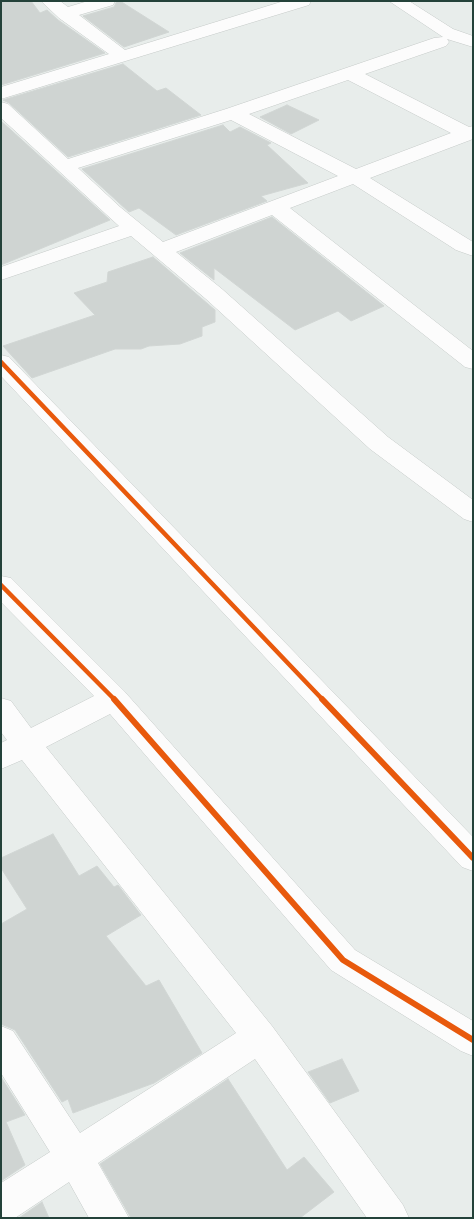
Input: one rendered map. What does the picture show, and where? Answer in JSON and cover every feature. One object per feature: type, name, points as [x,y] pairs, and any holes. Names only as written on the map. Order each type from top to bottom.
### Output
[{"type":"street","points":[[49,1],[122,56]]},
{"type":"street","points":[[66,14],[107,1]]},
{"type":"street","points":[[1,93],[303,1]]},
{"type":"street","points":[[396,1],[447,33],[473,42]]},
{"type":"street","points":[[65,166],[233,113],[440,42]]},
{"type":"street","points":[[348,73],[470,133]]},
{"type":"street","points":[[1,108],[135,228],[214,294],[379,443],[473,513]]},
{"type":"street","points":[[233,113],[355,177],[463,246],[473,250]]},
{"type":"street","points":[[161,250],[470,133]]},
{"type":"street","points":[[275,207],[473,362]]},
{"type":"street","points":[[1,274],[135,228]]},
{"type":"street","points":[[1,362],[473,858]]},
{"type":"street","points":[[1,584],[114,699],[343,960],[473,1040]]},
{"type":"street","points":[[14,751],[114,699]]},
{"type":"street","points":[[1,709],[14,751],[260,1037],[390,1218]]},
{"type":"street","points":[[1,1205],[260,1037]]},
{"type":"street","points":[[1,1042],[75,1158],[110,1218]]},
{"type":"building","points":[[1,1],[31,1],[40,13],[47,10],[105,53],[1,85]]},
{"type":"building","points":[[117,1],[120,1],[169,32],[124,47],[83,16],[114,7]]},
{"type":"building","points":[[123,64],[157,91],[166,88],[201,115],[68,157],[9,103],[3,100]]},
{"type":"building","points":[[287,105],[319,120],[291,134],[260,117]]},
{"type":"building","points":[[1,121],[110,220],[1,265]]},
{"type":"building","points":[[223,125],[230,132],[240,127],[271,143],[267,145],[308,183],[261,196],[267,201],[176,235],[139,208],[129,212],[82,169]]},
{"type":"building","points":[[272,217],[384,306],[351,321],[338,311],[295,330],[214,268],[214,280],[180,253]]},
{"type":"building","points":[[153,257],[215,310],[215,322],[202,327],[202,336],[180,344],[149,346],[141,349],[115,349],[32,378],[3,346],[95,315],[74,293],[107,282],[108,272]]},
{"type":"building","points":[[53,834],[79,876],[97,866],[114,887],[118,885],[141,915],[106,936],[146,986],[159,980],[202,1053],[154,1083],[73,1113],[68,1099],[62,1102],[15,1030],[1,1024],[1,924],[27,909],[1,868],[1,858]]},
{"type":"building","points":[[342,1059],[359,1091],[330,1103],[308,1072]]},
{"type":"building","points":[[1,1077],[25,1115],[6,1122],[25,1165],[1,1181]]},
{"type":"building","points":[[228,1079],[287,1170],[304,1157],[334,1192],[300,1218],[131,1218],[100,1164]]},
{"type":"building","points":[[42,1202],[49,1218],[19,1218]]},
{"type":"cycle path","points":[[1,362],[473,858]]},
{"type":"cycle path","points":[[1,585],[114,699],[343,960],[473,1040]]}]
